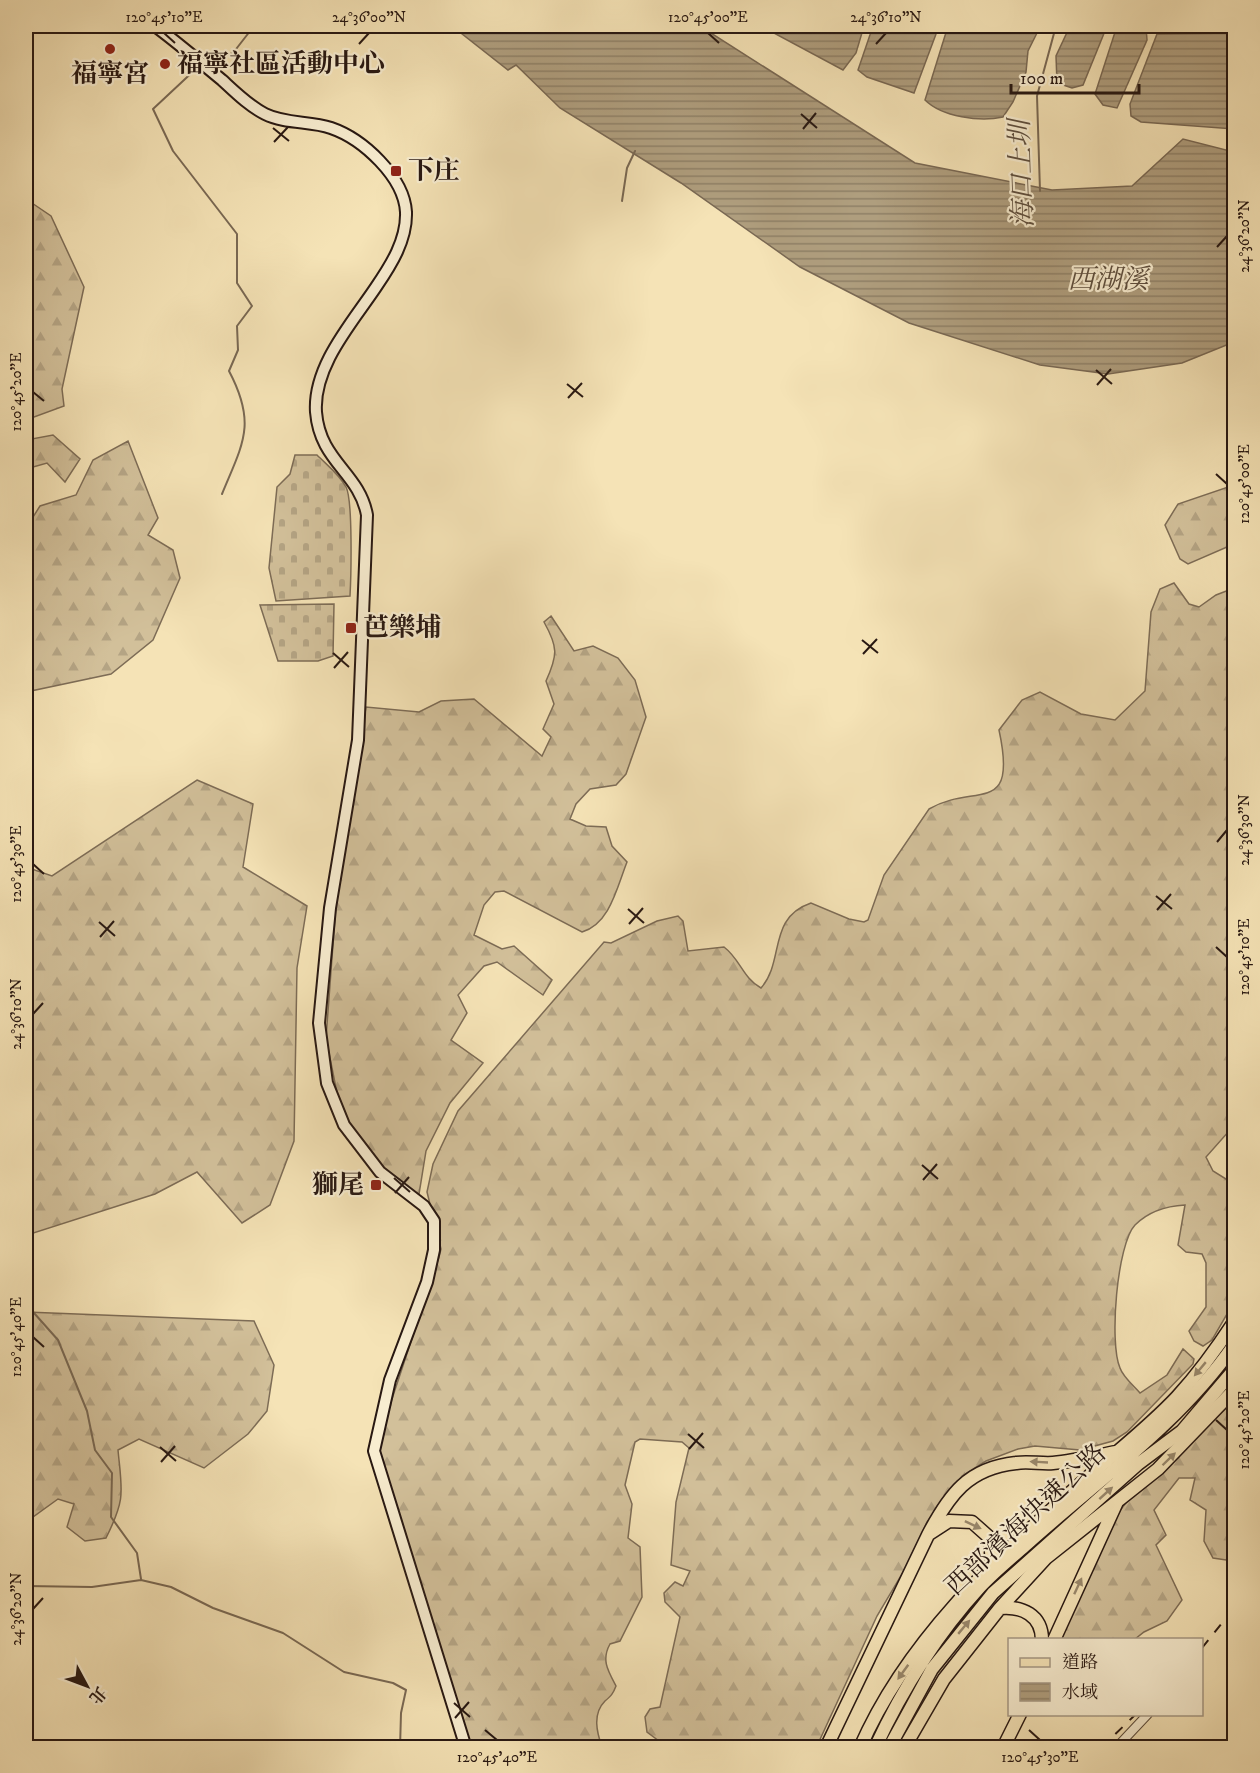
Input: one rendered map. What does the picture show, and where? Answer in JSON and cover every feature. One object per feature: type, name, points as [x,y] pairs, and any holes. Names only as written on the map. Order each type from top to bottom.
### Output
[{"type":"main road","points":[[155,26],[266,115],[331,128],[357,141],[385,165],[406,210],[398,251],[343,334],[328,364],[316,410],[318,426],[327,452],[358,490],[364,500],[367,515],[358,740],[330,908],[319,1023],[327,1083],[344,1125],[380,1172],[424,1206],[434,1221],[434,1250],[427,1282],[390,1380],[374,1451],[466,1748]]},
{"type":"main road","points":[[860,1748],[877,1709],[953,1606],[992,1565],[1177,1397],[1214,1352],[1234,1322]]},
{"type":"main road","name":"西部濱海快速公路","points":[[875,1748],[943,1631],[981,1586],[1069,1506],[1174,1417],[1218,1369],[1234,1346]]},
{"type":"main road","name":"西部濱海快速公路","points":[[889,1748],[932,1669],[993,1593],[1138,1464],[1182,1431],[1234,1370]]},
{"type":"main road","points":[[904,1748],[944,1679],[1000,1608],[1046,1558],[1158,1469],[1234,1390]]},
{"type":"main road","points":[[826,1748],[928,1535],[945,1503],[961,1485],[988,1469],[1015,1463],[1060,1462],[1117,1451]]},
{"type":"main road","points":[[1055,1638],[1118,1499]]},
{"type":"main road","points":[[928,1535],[949,1521],[972,1522],[990,1538],[992,1565]]},
{"type":"main road","points":[[1000,1608],[1014,1607],[1032,1615],[1042,1630],[1042,1638]]},
{"type":"main road","points":[[998,1748],[1011,1716]]},
{"type":"main road","points":[[1003,1748],[1019,1716]]},
{"type":"street","points":[[1116,1748],[1146,1716]]},
{"type":"green space","points":[[26,199],[51,216],[84,287],[62,389],[64,406],[26,420]]},
{"type":"green space","points":[[53,435],[80,459],[65,482],[47,463],[26,469],[26,440]]},
{"type":"green space","points":[[128,441],[158,518],[148,535],[173,550],[180,578],[153,640],[111,674],[26,692],[26,528],[40,506],[76,495],[93,460]]},
{"type":"green space","points":[[295,455],[317,455],[346,487],[351,522],[350,596],[276,601],[269,568],[277,487],[290,474]]},
{"type":"green space","points":[[1234,485],[1234,544],[1188,564],[1180,559],[1165,525],[1178,504]]},
{"type":"green space","points":[[1174,583],[1189,604],[1199,607],[1216,595],[1234,588],[1234,1115],[1230,1130],[1206,1157],[1213,1171],[1234,1184],[1234,1207],[1228,1209],[1229,1218],[1234,1220],[1234,1302],[1212,1340],[1203,1346],[1194,1341],[1189,1331],[1206,1307],[1206,1263],[1202,1254],[1186,1252],[1178,1245],[1185,1205],[1152,1213],[1135,1225],[1129,1236],[1119,1272],[1115,1338],[1120,1368],[1140,1393],[1167,1375],[1183,1349],[1194,1359],[1193,1364],[1127,1432],[1113,1441],[1080,1450],[1035,1446],[1018,1449],[986,1461],[962,1476],[927,1522],[908,1564],[877,1616],[816,1748],[659,1747],[659,1741],[647,1732],[645,1717],[650,1709],[660,1707],[680,1617],[665,1602],[664,1593],[675,1582],[683,1586],[690,1571],[671,1565],[676,1502],[689,1448],[682,1442],[640,1439],[635,1442],[625,1485],[632,1504],[628,1538],[640,1547],[642,1597],[620,1641],[610,1644],[607,1650],[607,1665],[616,1686],[598,1712],[597,1730],[602,1747],[471,1747],[379,1464],[379,1441],[385,1420],[441,1249],[427,1192],[433,1164],[458,1111],[604,942],[611,943],[657,921],[678,916],[683,921],[688,951],[724,947],[750,979],[761,988],[773,965],[782,929],[797,910],[811,903],[849,919],[864,922],[868,920],[884,875],[929,809],[946,801],[988,792],[997,787],[1003,776],[999,730],[1022,700],[1040,692],[1081,714],[1115,720],[1145,691],[1151,612],[1160,589]]},
{"type":"green space","points":[[334,604],[333,656],[318,661],[278,661],[260,605]]},
{"type":"green space","points":[[551,616],[574,651],[593,646],[618,658],[635,680],[646,717],[626,774],[616,785],[590,789],[576,804],[570,819],[586,826],[606,827],[612,846],[627,862],[606,913],[592,928],[582,932],[504,891],[495,892],[484,905],[474,935],[502,949],[514,946],[552,980],[543,995],[497,962],[484,966],[458,995],[467,1013],[451,1040],[483,1063],[450,1103],[426,1151],[419,1194],[412,1200],[343,1123],[326,1038],[337,891],[366,707],[419,712],[441,701],[474,699],[542,756],[551,737],[543,729],[554,704],[546,681],[553,664],[555,651],[552,638],[544,622]]},
{"type":"green space","points":[[197,780],[253,804],[243,867],[307,906],[297,968],[294,1141],[270,1205],[242,1223],[197,1172],[155,1194],[30,1234],[26,1253],[26,867],[52,876]]},
{"type":"green space","points":[[26,1312],[254,1321],[274,1365],[267,1411],[248,1434],[204,1468],[139,1439],[118,1450],[121,1476],[120,1504],[106,1538],[85,1541],[67,1527],[74,1504],[58,1499],[26,1522]]},
{"type":"green space","points":[[1234,1400],[1234,1548],[1226,1560],[1213,1558],[1204,1541],[1206,1510],[1190,1500],[1195,1478],[1179,1478],[1154,1510],[1166,1535],[1156,1545],[1182,1600],[1167,1621],[1136,1638],[1059,1638],[1119,1512],[1139,1485],[1178,1456]]},
{"type":"water","name":"西湖溪","points":[[452,26],[700,26],[915,163],[1052,190],[1132,186],[1183,139],[1234,152],[1234,342],[1182,363],[1108,374],[1040,365],[909,323],[800,267],[681,183],[560,108],[516,65],[508,70]]},
{"type":"water","points":[[761,26],[864,26],[856,53],[843,70]]},
{"type":"water","points":[[873,26],[939,26],[914,93],[867,77],[858,70]]},
{"type":"water","points":[[948,26],[1036,28],[1037,33],[1028,51],[1026,72],[1013,102],[1003,117],[984,119],[962,117],[941,111],[925,100]]},
{"type":"water","points":[[1070,26],[1107,26],[1083,85],[1072,88],[1057,83],[1056,56]]},
{"type":"water","points":[[1117,26],[1146,27],[1147,40],[1117,108],[1103,105],[1095,94]]},
{"type":"water","points":[[1234,33],[1234,129],[1141,122],[1131,116],[1130,104],[1157,34]]},
{"type":"waterway","points":[[207,62],[233,53],[254,26]]},
{"type":"waterway","name":"海口上圳","points":[[1040,191],[1037,96],[1056,26]]},
{"type":"waterway","points":[[199,66],[153,109],[173,151],[237,234],[237,283],[252,306],[237,326],[238,350],[229,371],[238,389],[245,420],[241,447],[222,494]]},
{"type":"waterway","points":[[622,201],[627,168],[635,151]]},
{"type":"waterway","points":[[26,1304],[58,1340],[87,1411],[95,1450],[112,1473],[111,1517],[137,1553],[141,1579]]},
{"type":"waterway","points":[[26,1586],[92,1587],[141,1580],[171,1587],[213,1608],[283,1633],[344,1672],[393,1683],[406,1690],[401,1713],[400,1748]]},
{"type":"railway","points":[[1203,1647],[1234,1608]]},
{"type":"railway","points":[[1101,1748],[1134,1716]]},
{"type":"place","name":"福寧宮","points":[[110,49]]},
{"type":"place","name":"福寧社區活動中心","points":[[165,64]]},
{"type":"place","name":"下庄","points":[[396,171]]},
{"type":"place","name":"芭樂埔","points":[[351,628]]},
{"type":"place","name":"獅尾","points":[[376,1185]]}]
